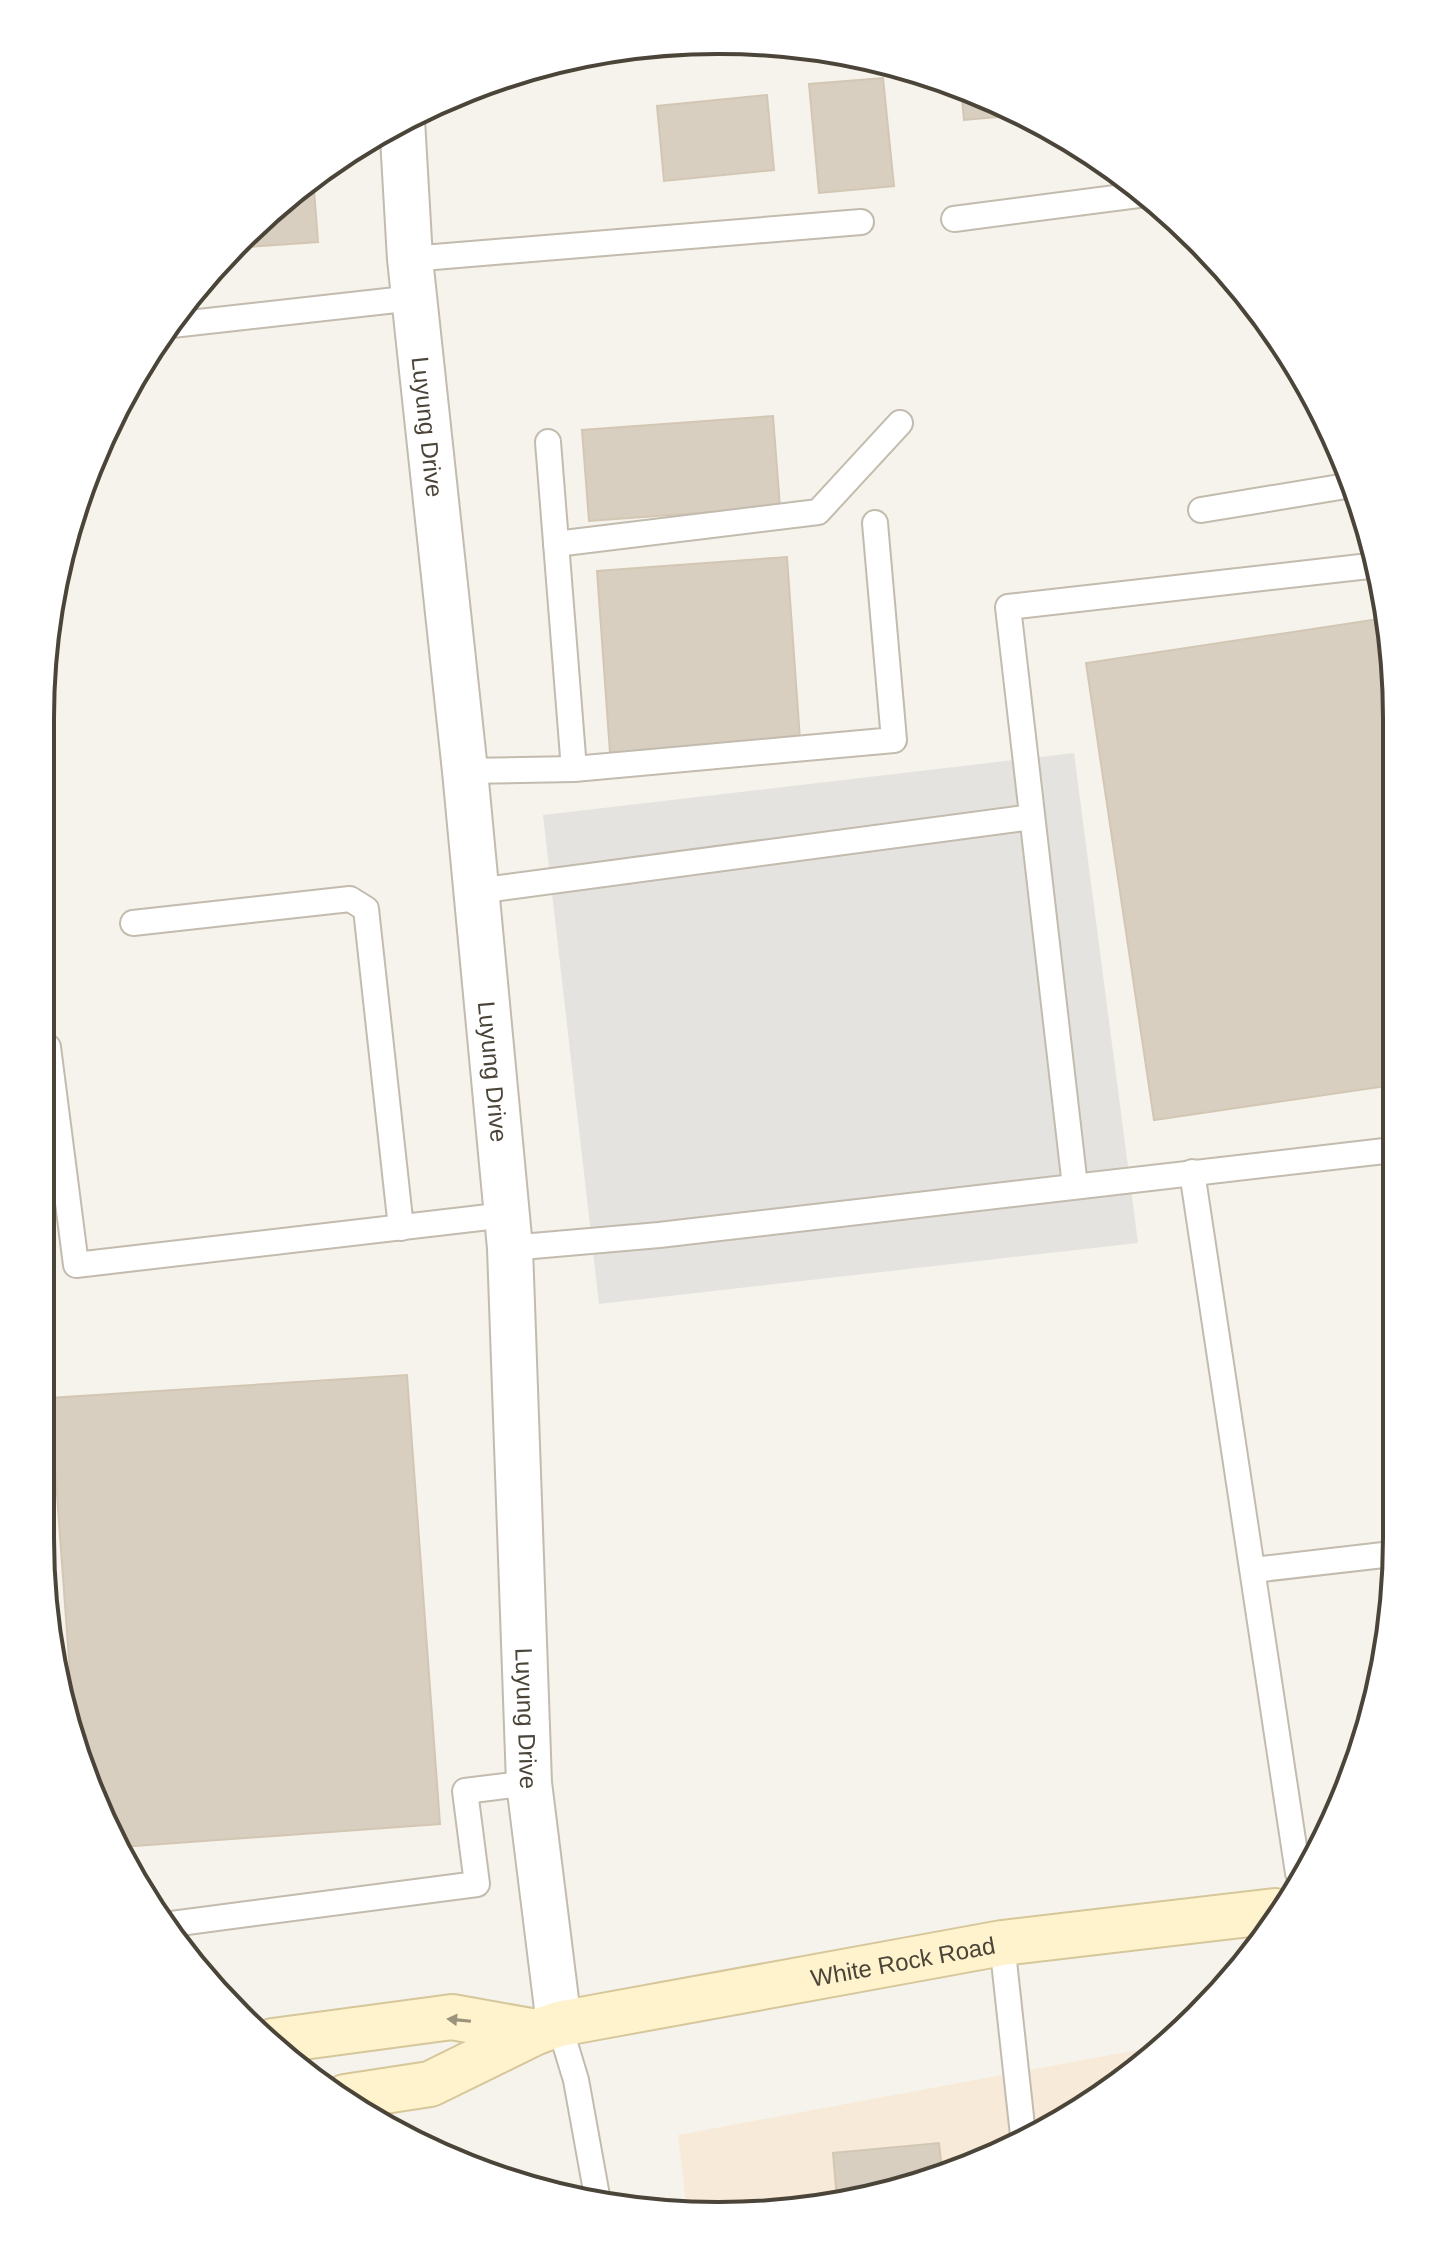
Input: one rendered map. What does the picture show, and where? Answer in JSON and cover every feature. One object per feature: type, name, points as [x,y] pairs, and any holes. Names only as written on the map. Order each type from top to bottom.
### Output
[{"type":"main road","name":"White Rock Road","points":[[357,2095],[430,2084],[547,2028],[1002,1943],[1268,1912]]},
{"type":"main road","name":"White Rock Road","points":[[283,2040],[452,2017],[547,2028]]},
{"type":"street","name":"Luyung Drive","points":[[403,134],[412,279],[465,771],[508,1232],[529,1783],[547,2028]]},
{"type":"lane","points":[[954,219],[1129,196]]},
{"type":"lane","points":[[185,323],[412,279],[861,222]]},
{"type":"lane","points":[[556,544],[818,512],[900,423]]},
{"type":"lane","points":[[548,442],[574,769]]},
{"type":"lane","points":[[1201,510],[1341,487]]},
{"type":"lane","points":[[465,771],[574,769],[894,740],[875,523]]},
{"type":"lane","points":[[1075,1186],[1008,607],[1365,567]]},
{"type":"lane","points":[[477,891],[1032,817]]},
{"type":"lane","points":[[133,923],[350,899],[366,909],[401,1228]]},
{"type":"lane","points":[[54,1094],[76,1265],[401,1228],[659,1235],[1383,1151]]},
{"type":"lane","points":[[1192,1172],[1297,1865]]},
{"type":"lane","points":[[1253,1570],[1383,1555]]},
{"type":"lane","points":[[178,1923],[477,1884],[465,1791],[529,1783]]},
{"type":"lane","points":[[1002,1943],[1022,2128]]},
{"type":"lane","points":[[547,2028],[576,2080],[596,2190]]},
{"type":"shaded area","points":[[1074,753],[1138,1243],[599,1304],[543,815]]},
{"type":"shaded area","points":[[1142,2049],[1088,2090],[1012,2133],[932,2167],[848,2189],[762,2201],[686,2201],[678,2135]]},
{"type":"building","points":[[883,78],[894,186],[819,193],[809,84]]},
{"type":"building","points":[[767,95],[774,170],[664,181],[657,106]]},
{"type":"building","points":[[962,101],[999,117],[964,120]]},
{"type":"building","points":[[314,191],[318,242],[251,247]]},
{"type":"building","points":[[773,416],[780,507],[589,521],[582,430]]},
{"type":"building","points":[[787,557],[800,739],[610,753],[597,571]]},
{"type":"building","points":[[1375,620],[1382,675],[1383,718],[1383,1087],[1154,1120],[1086,663]]},
{"type":"building","points":[[407,1375],[440,1824],[131,1846],[89,1751],[71,1682],[54,1453],[54,1398]]},
{"type":"building","points":[[939,2143],[941,2163],[836,2191],[833,2153]]}]
